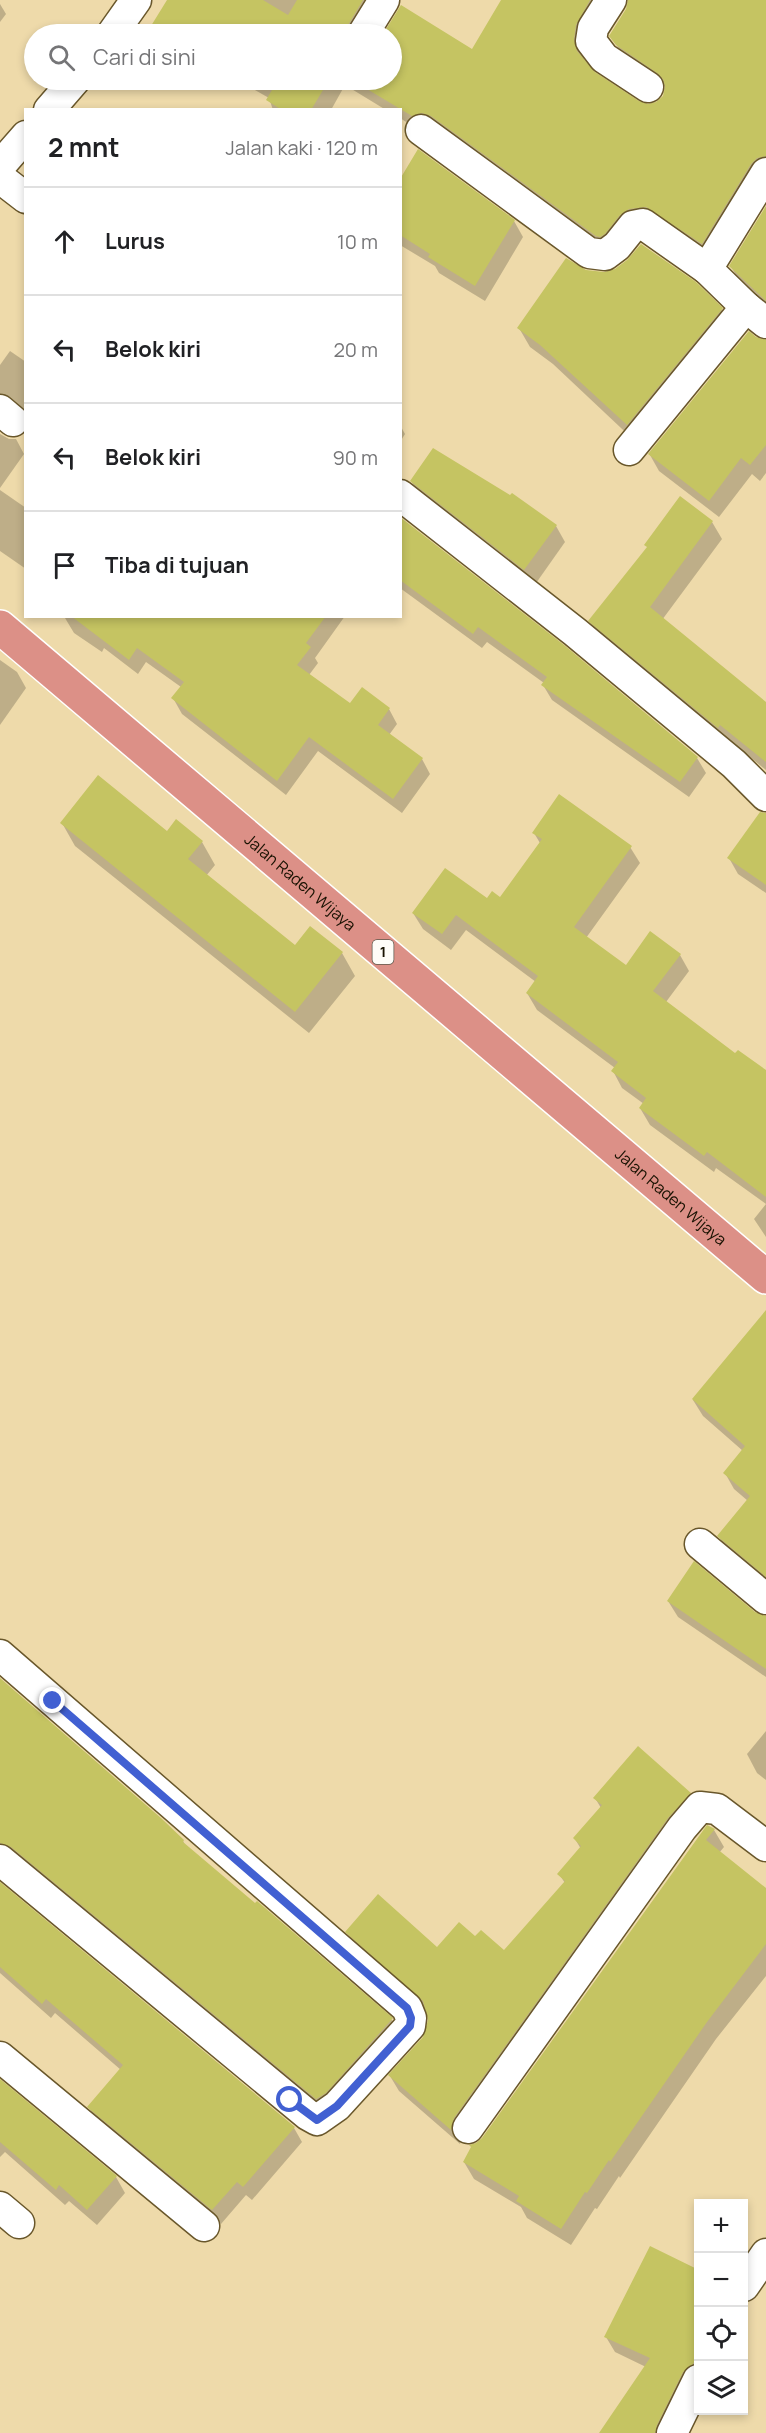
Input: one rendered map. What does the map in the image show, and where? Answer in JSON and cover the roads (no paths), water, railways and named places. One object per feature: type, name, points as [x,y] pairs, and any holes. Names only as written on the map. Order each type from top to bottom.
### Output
[{"type":"highway","name":"Jalan Raden Wijaya","points":[[0,627],[766,1277]]},
{"type":"street","points":[[369,24],[384,0]]},
{"type":"street","points":[[611,0],[593,28],[591,41],[604,58],[648,87]]},
{"type":"street","points":[[51,108],[66,90]]},
{"type":"street","points":[[422,130],[589,253],[604,255],[617,246],[633,226],[643,224],[706,269],[756,315],[629,450]]},
{"type":"street","points":[[0,166],[24,138]]},
{"type":"street","points":[[706,269],[766,173]]},
{"type":"street","points":[[0,178],[24,196]]},
{"type":"street","points":[[402,497],[575,632],[699,734],[766,796]]},
{"type":"street","points":[[700,1544],[766,1599]]},
{"type":"street","points":[[0,1655],[407,2008],[411,2018],[410,2026],[344,2099],[317,2120],[308,2115],[0,1860]]},
{"type":"street","points":[[468,2128],[682,1828],[700,1807],[717,1809],[766,1846]]},
{"type":"street","points":[[0,2057],[204,2226]]},
{"type":"street","points":[[672,2433],[694,2390]]}]
